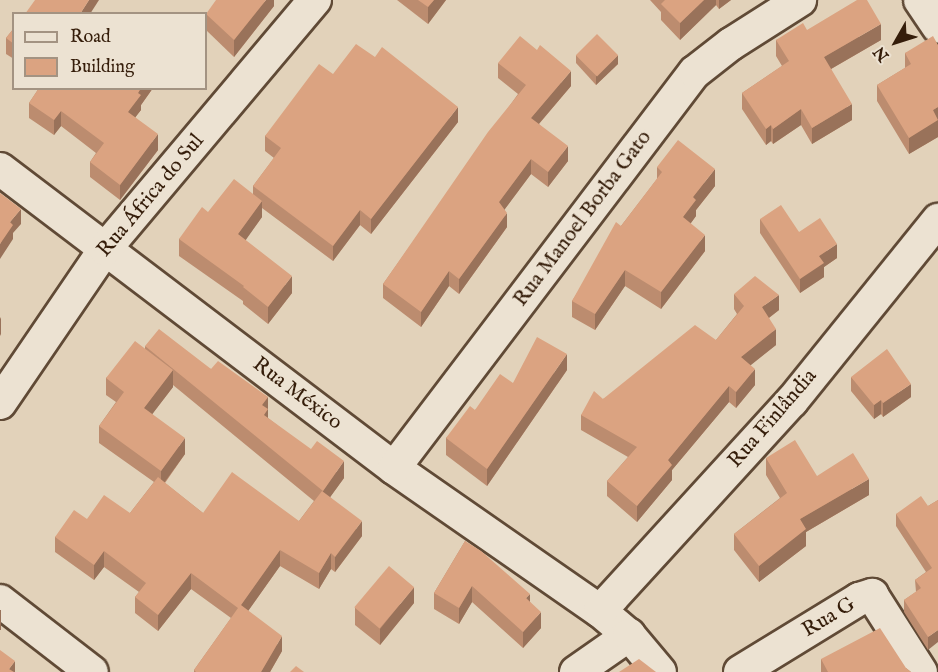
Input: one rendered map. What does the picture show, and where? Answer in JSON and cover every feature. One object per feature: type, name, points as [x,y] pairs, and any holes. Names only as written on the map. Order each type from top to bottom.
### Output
[{"type":"street","name":"Rua África do Sul","points":[[0,403],[105,249],[315,0]]},
{"type":"street","name":"Rua Manoel Borba Gato","points":[[394,468],[695,72],[731,44],[800,0]]},
{"type":"street","points":[[920,0],[938,27]]},
{"type":"street","name":"Rua México","points":[[0,169],[394,468],[600,610],[629,635]]},
{"type":"street","name":"Rua Finlândia","points":[[600,610],[792,401],[938,220]]},
{"type":"street","name":"Rua G","points":[[740,672],[860,599],[872,595],[921,672]]},
{"type":"street","points":[[0,601],[92,672]]},
{"type":"street","points":[[576,672],[629,635],[660,672]]},
{"type":"building","points":[[35,0],[89,0],[81,12],[26,12]]},
{"type":"building","points":[[216,0],[266,0],[234,40],[207,13]]},
{"type":"building","points":[[418,0],[434,0],[428,7]]},
{"type":"building","points":[[665,0],[704,0],[680,23],[661,4]]},
{"type":"building","points":[[857,0],[867,0],[881,24],[824,57],[852,104],[812,128],[801,109],[773,129],[771,125],[766,129],[742,93],[789,61],[776,40],[803,23],[807,30]]},
{"type":"building","points":[[12,30],[12,42],[6,38]]},
{"type":"building","points":[[597,34],[618,55],[597,76],[576,55]]},
{"type":"building","points":[[520,36],[537,50],[540,45],[571,71],[531,118],[568,146],[548,172],[531,159],[499,202],[507,213],[459,279],[449,271],[421,312],[383,284],[488,132],[526,85],[498,63]]},
{"type":"building","points":[[933,36],[938,45],[938,107],[933,110],[938,120],[909,138],[877,85],[911,64],[905,53]]},
{"type":"building","points":[[356,44],[375,57],[382,47],[458,107],[371,219],[360,210],[333,246],[253,186],[281,148],[265,136],[319,64],[333,74]]},
{"type":"building","points":[[38,90],[140,90],[138,93],[141,95],[128,112],[158,134],[120,185],[90,162],[104,143],[61,111],[54,120],[29,103]]},
{"type":"building","points":[[678,140],[715,169],[693,197],[696,200],[683,217],[705,235],[661,292],[625,270],[595,314],[572,301],[616,222],[621,226],[662,172],[657,167]]},
{"type":"building","points":[[234,179],[262,201],[238,234],[292,276],[268,307],[244,286],[179,239],[202,207],[208,212]]},
{"type":"building","points":[[0,193],[21,209],[10,222],[13,225],[0,244]]},
{"type":"building","points":[[781,205],[799,232],[820,218],[837,244],[819,256],[824,263],[800,279],[760,219]]},
{"type":"building","points":[[755,276],[779,295],[762,307],[776,329],[741,357],[755,369],[736,392],[729,386],[668,460],[672,465],[637,506],[607,481],[637,447],[581,415],[594,391],[603,399],[695,325],[716,340],[744,306],[734,294]]},
{"type":"building","points":[[159,329],[211,369],[218,361],[268,397],[262,405],[268,409],[264,415],[311,449],[317,441],[344,461],[323,491],[145,346]]},
{"type":"building","points":[[537,337],[567,354],[487,469],[446,438],[470,406],[475,410],[500,374],[513,383]]},
{"type":"building","points":[[135,341],[173,370],[144,408],[185,438],[161,471],[99,426],[124,392],[106,378]]},
{"type":"building","points":[[887,349],[911,384],[883,403],[881,400],[874,405],[851,377]]},
{"type":"building","points":[[795,440],[817,476],[853,453],[869,479],[800,519],[806,529],[759,566],[734,534],[787,493],[766,458]]},
{"type":"building","points":[[232,472],[299,521],[322,491],[362,521],[335,557],[331,553],[319,573],[280,550],[241,605],[282,636],[261,672],[196,672],[194,670],[238,608],[191,573],[158,615],[135,597],[146,583],[104,551],[94,565],[55,537],[74,510],[87,519],[104,495],[130,513],[158,477],[203,513]]},
{"type":"building","points":[[921,496],[928,506],[938,500],[938,630],[928,637],[904,600],[921,588],[915,580],[932,568],[896,514]]},
{"type":"building","points":[[465,541],[481,551],[530,594],[526,598],[541,612],[523,632],[472,586],[459,608],[434,593]]},
{"type":"building","points":[[389,566],[414,587],[380,629],[354,607]]},
{"type":"building","points":[[880,628],[911,672],[828,672],[821,659]]},
{"type":"building","points":[[0,650],[15,661],[9,669],[14,672],[0,672]]},
{"type":"building","points":[[639,659],[656,672],[619,672]]},
{"type":"building","points":[[296,666],[304,672],[290,672]]}]
